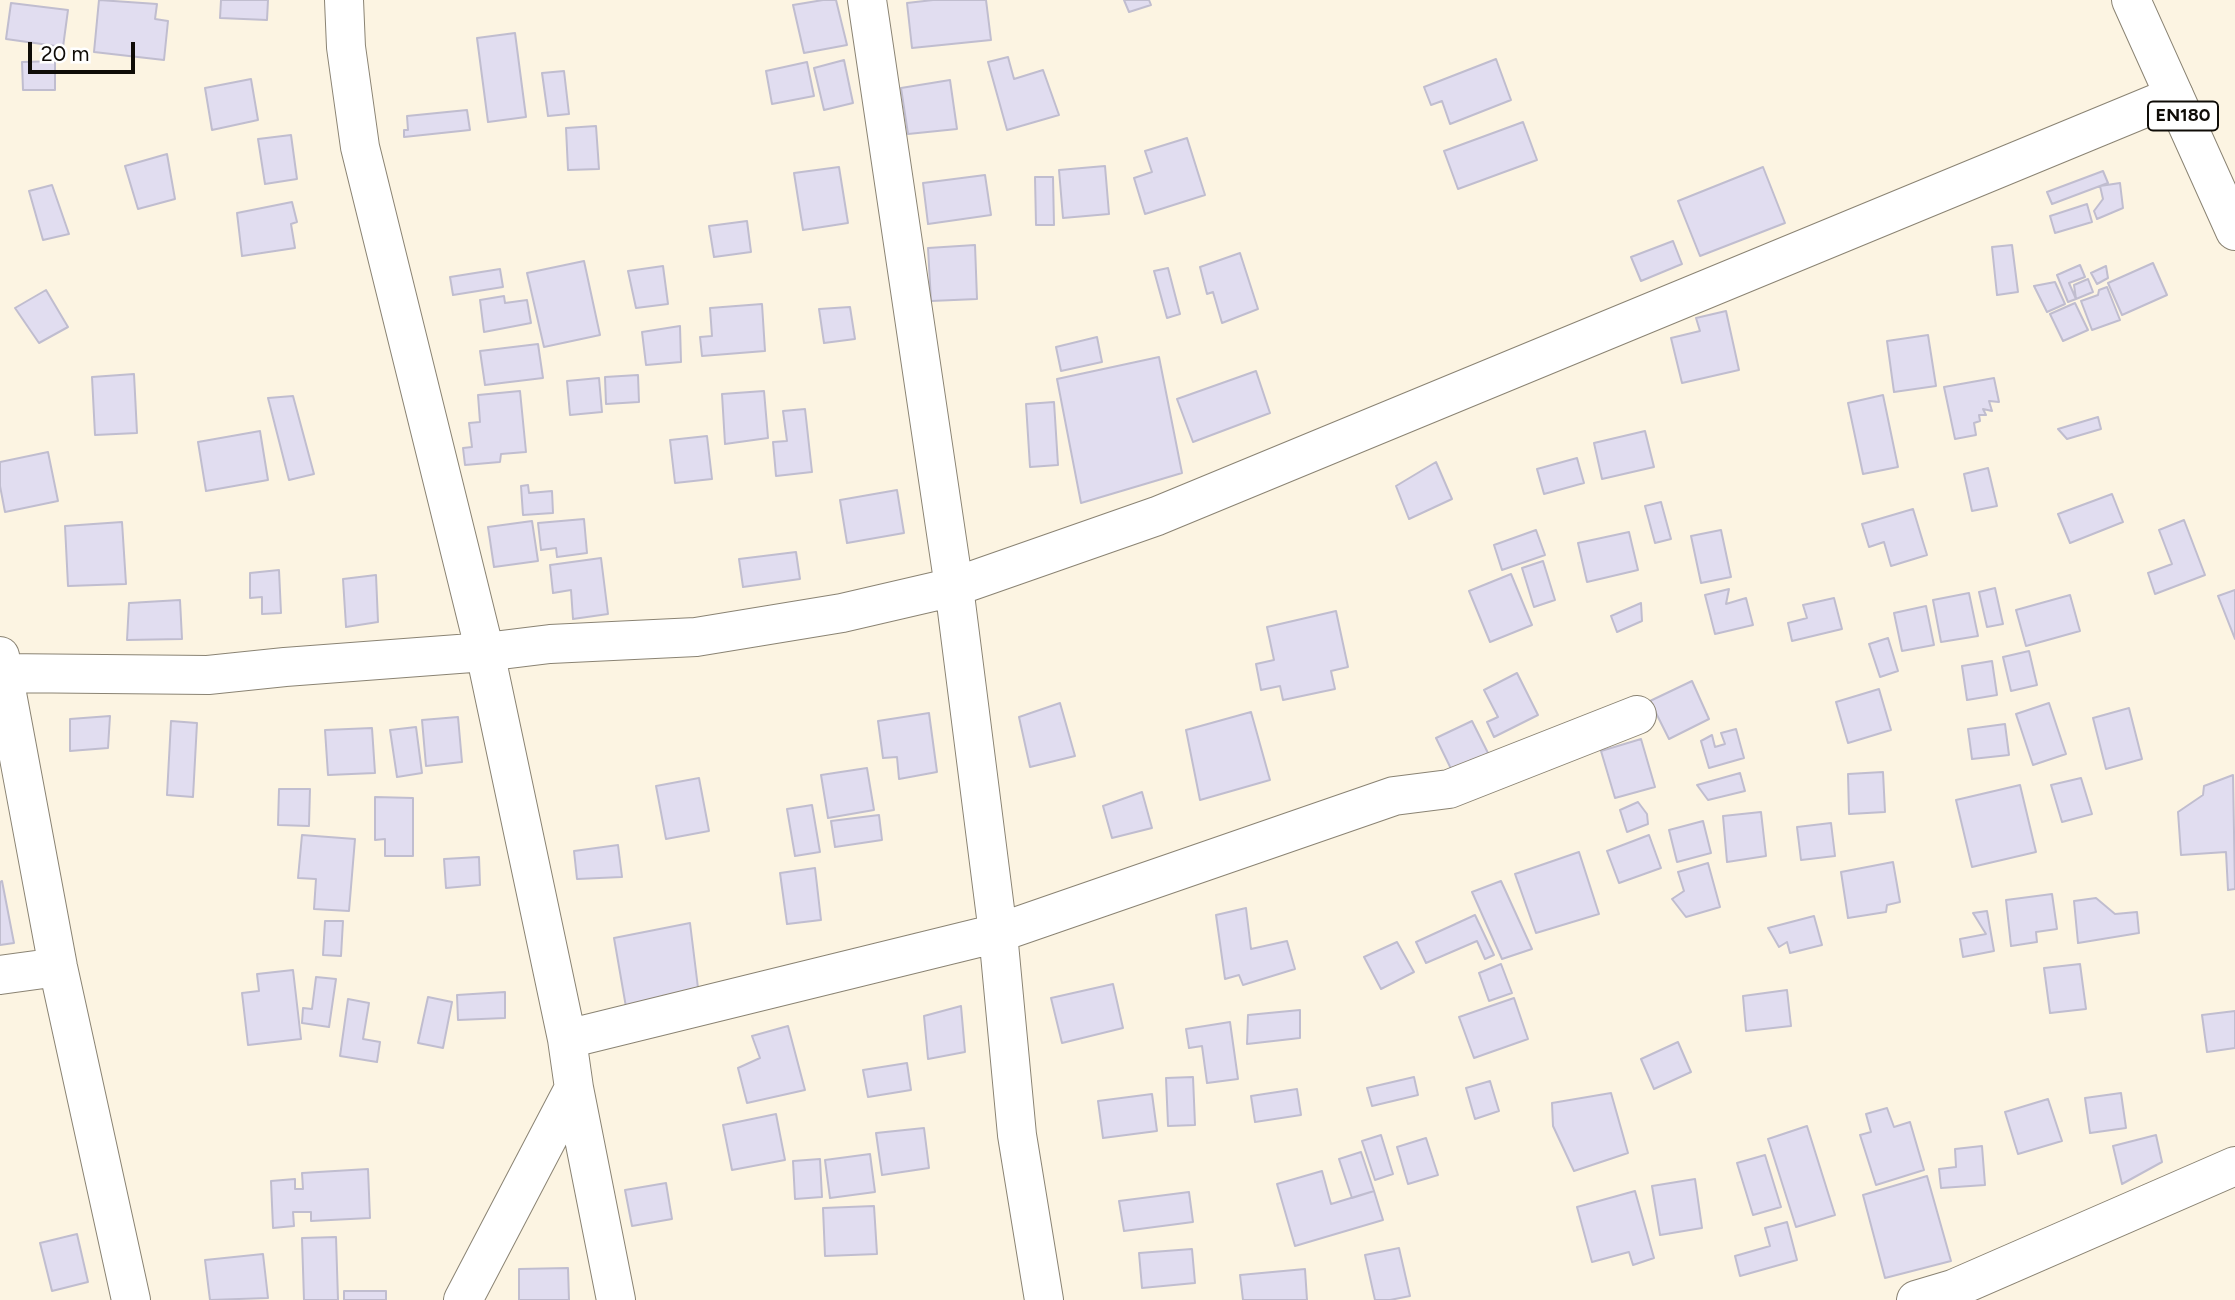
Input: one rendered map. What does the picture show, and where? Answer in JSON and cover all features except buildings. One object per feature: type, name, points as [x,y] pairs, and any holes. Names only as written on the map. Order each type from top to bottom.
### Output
[{"type":"street","points":[[344,0],[346,47],[360,147],[485,652],[567,1039],[574,1088],[616,1300]]},
{"type":"street","points":[[867,0],[954,587],[998,933],[1017,1135],[1044,1300]]},
{"type":"street","name":"EN180","points":[[2131,0],[2235,231]]},
{"type":"street","points":[[131,1300],[58,967],[1,667],[208,675],[550,644],[696,637],[842,613],[954,587],[1157,516],[2174,96]]},
{"type":"street","points":[[567,1039],[998,933],[1394,796],[1449,789],[1637,715]]},
{"type":"street","points":[[0,975],[58,967]]},
{"type":"street","points":[[463,1300],[574,1088]]},
{"type":"street","points":[[1916,1300],[1953,1289],[2235,1166]]}]
